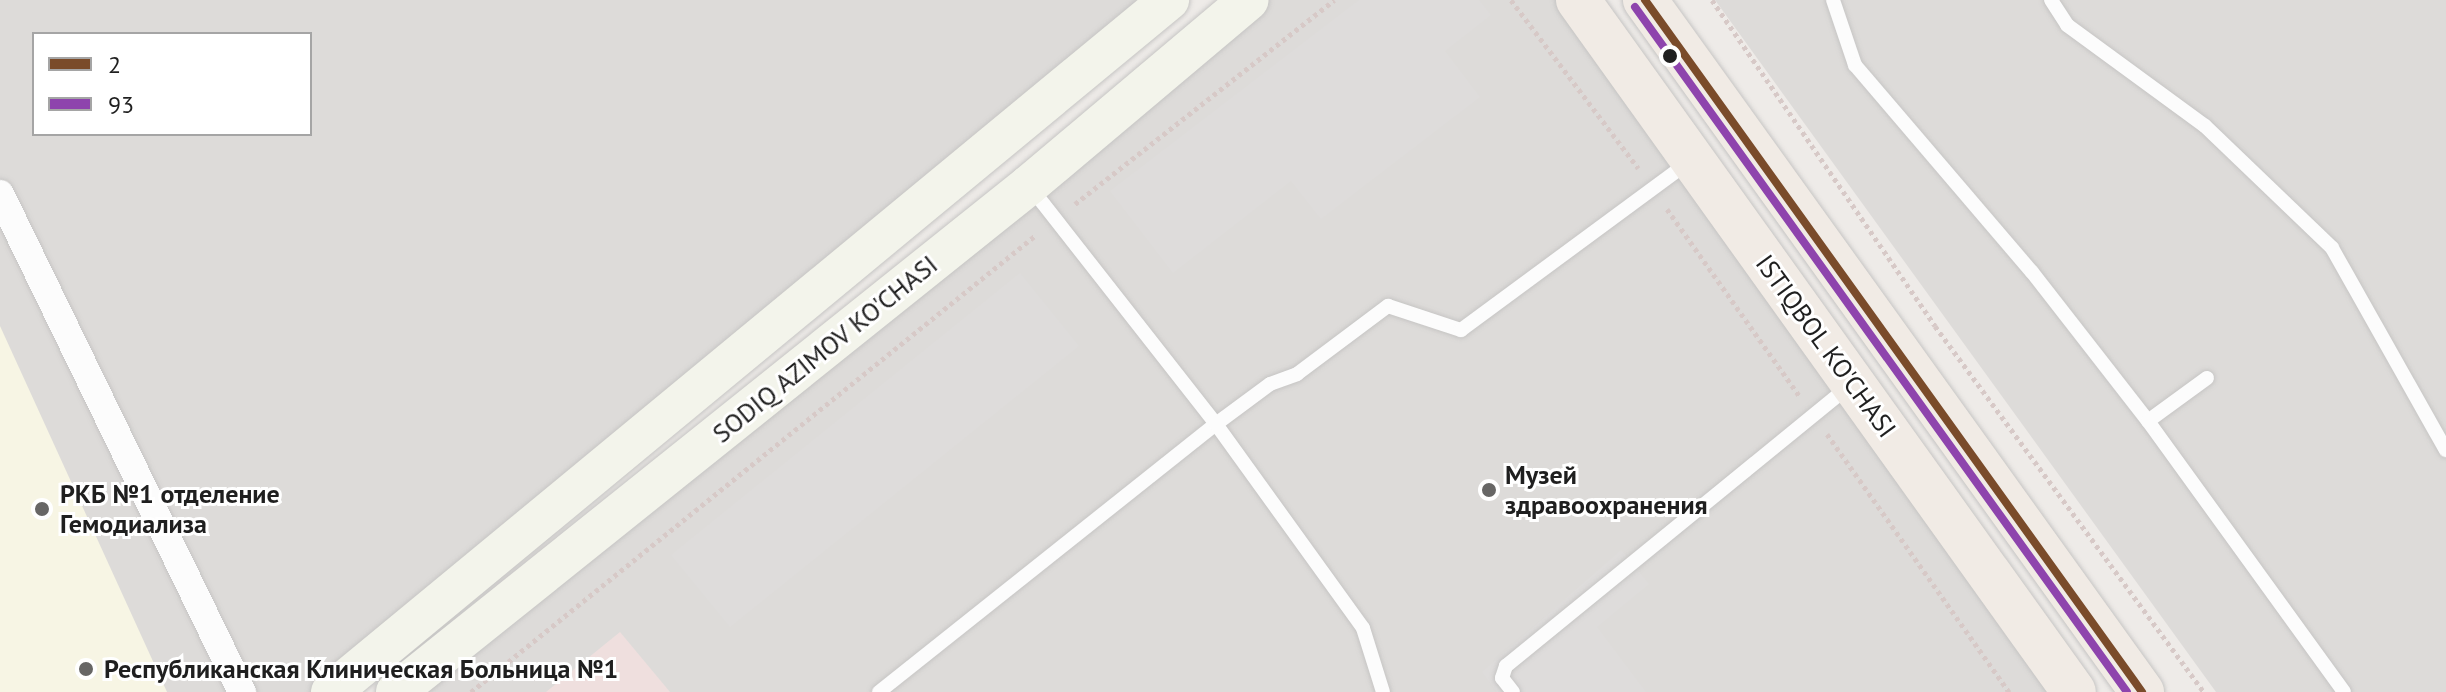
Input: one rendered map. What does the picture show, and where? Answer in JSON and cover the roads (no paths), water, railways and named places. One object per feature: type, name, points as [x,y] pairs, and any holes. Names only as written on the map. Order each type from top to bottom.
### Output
[{"type":"main road","name":"SODIQ AZIMOV KO'CHASI","points":[[331,692],[1169,0]]},
{"type":"main road","name":"SODIQ AZIMOV KO'CHASI","points":[[396,692],[1029,185],[1249,0]]},
{"type":"main road","name":"ISTIQBOL KO'CHASI","points":[[1578,0],[2074,692]]},
{"type":"main road","name":"ISTIQBOL KO'CHASI","points":[[1645,0],[2142,692]]},
{"type":"street","points":[[0,194],[242,692]]},
{"type":"lane","points":[[1833,0],[1855,65],[2032,272],[2148,421],[2344,692]]},
{"type":"lane","points":[[2051,0],[2067,25],[2205,126],[2332,248],[2446,450]]},
{"type":"lane","points":[[879,692],[1216,424],[1270,384],[1297,374],[1388,306],[1461,330],[1692,159]]},
{"type":"lane","points":[[1029,185],[1216,424],[1363,628],[1383,692]]},
{"type":"lane","points":[[2148,421],[2207,378]]},
{"type":"lane","points":[[1513,692],[1502,678],[1506,666],[1853,383]]},
{"type":"place","name":"Музей здравоохранения","points":[[1489,490]]},
{"type":"place","name":"РКБ №1 отделение Гемодиализа","points":[[42,509]]},
{"type":"place","name":"Республиканская Клиническая Больница №1","points":[[86,669]]}]
